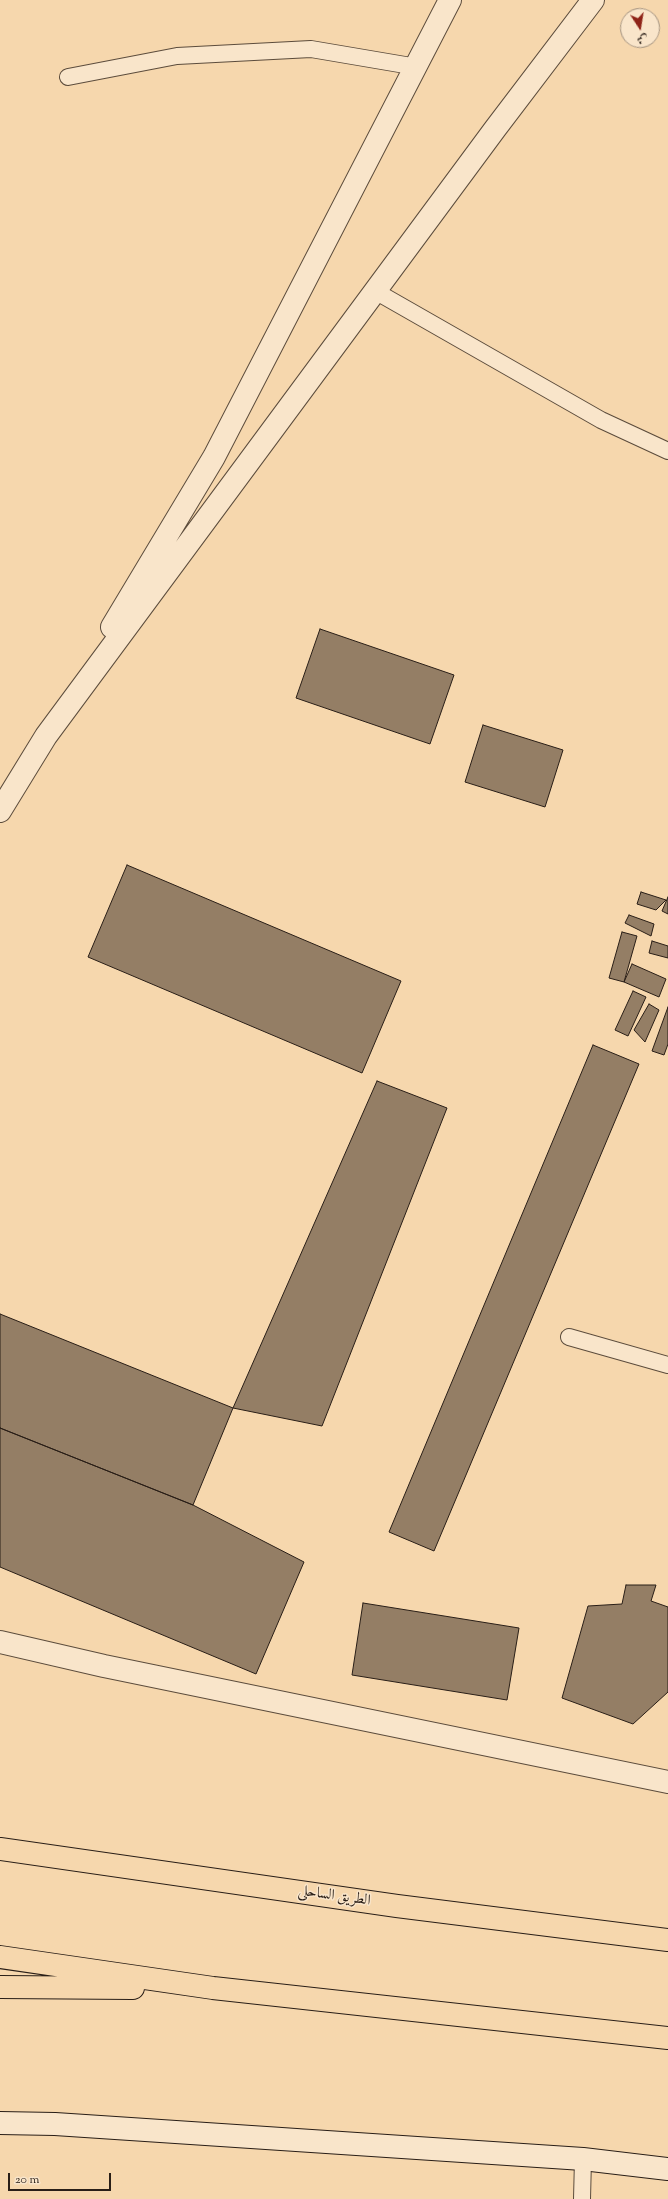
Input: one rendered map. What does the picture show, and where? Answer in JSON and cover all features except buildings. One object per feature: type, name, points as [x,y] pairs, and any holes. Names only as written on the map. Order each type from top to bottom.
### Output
[{"type":"highway","points":[[0,1833],[55,1858]]},
{"type":"highway","name":"الطريق الساحلى","points":[[0,1849],[397,1906],[668,1940]]},
{"type":"highway","points":[[0,1957],[213,1988],[668,2038]]},
{"type":"highway","points":[[0,1987],[213,1988]]},
{"type":"street","points":[[0,812],[214,456],[417,67],[450,0]]},
{"type":"street","points":[[46,736],[375,291],[593,0]]},
{"type":"street","points":[[0,1642],[104,1666],[668,1782]]},
{"type":"street","points":[[0,2123],[55,2124],[583,2159],[668,2169]]},
{"type":"lane","points":[[68,77],[177,56],[311,49],[417,67]]},
{"type":"lane","points":[[375,291],[601,420],[668,451]]},
{"type":"lane","points":[[569,1337],[668,1365]]},
{"type":"lane","points":[[582,2199],[583,2159]]}]
